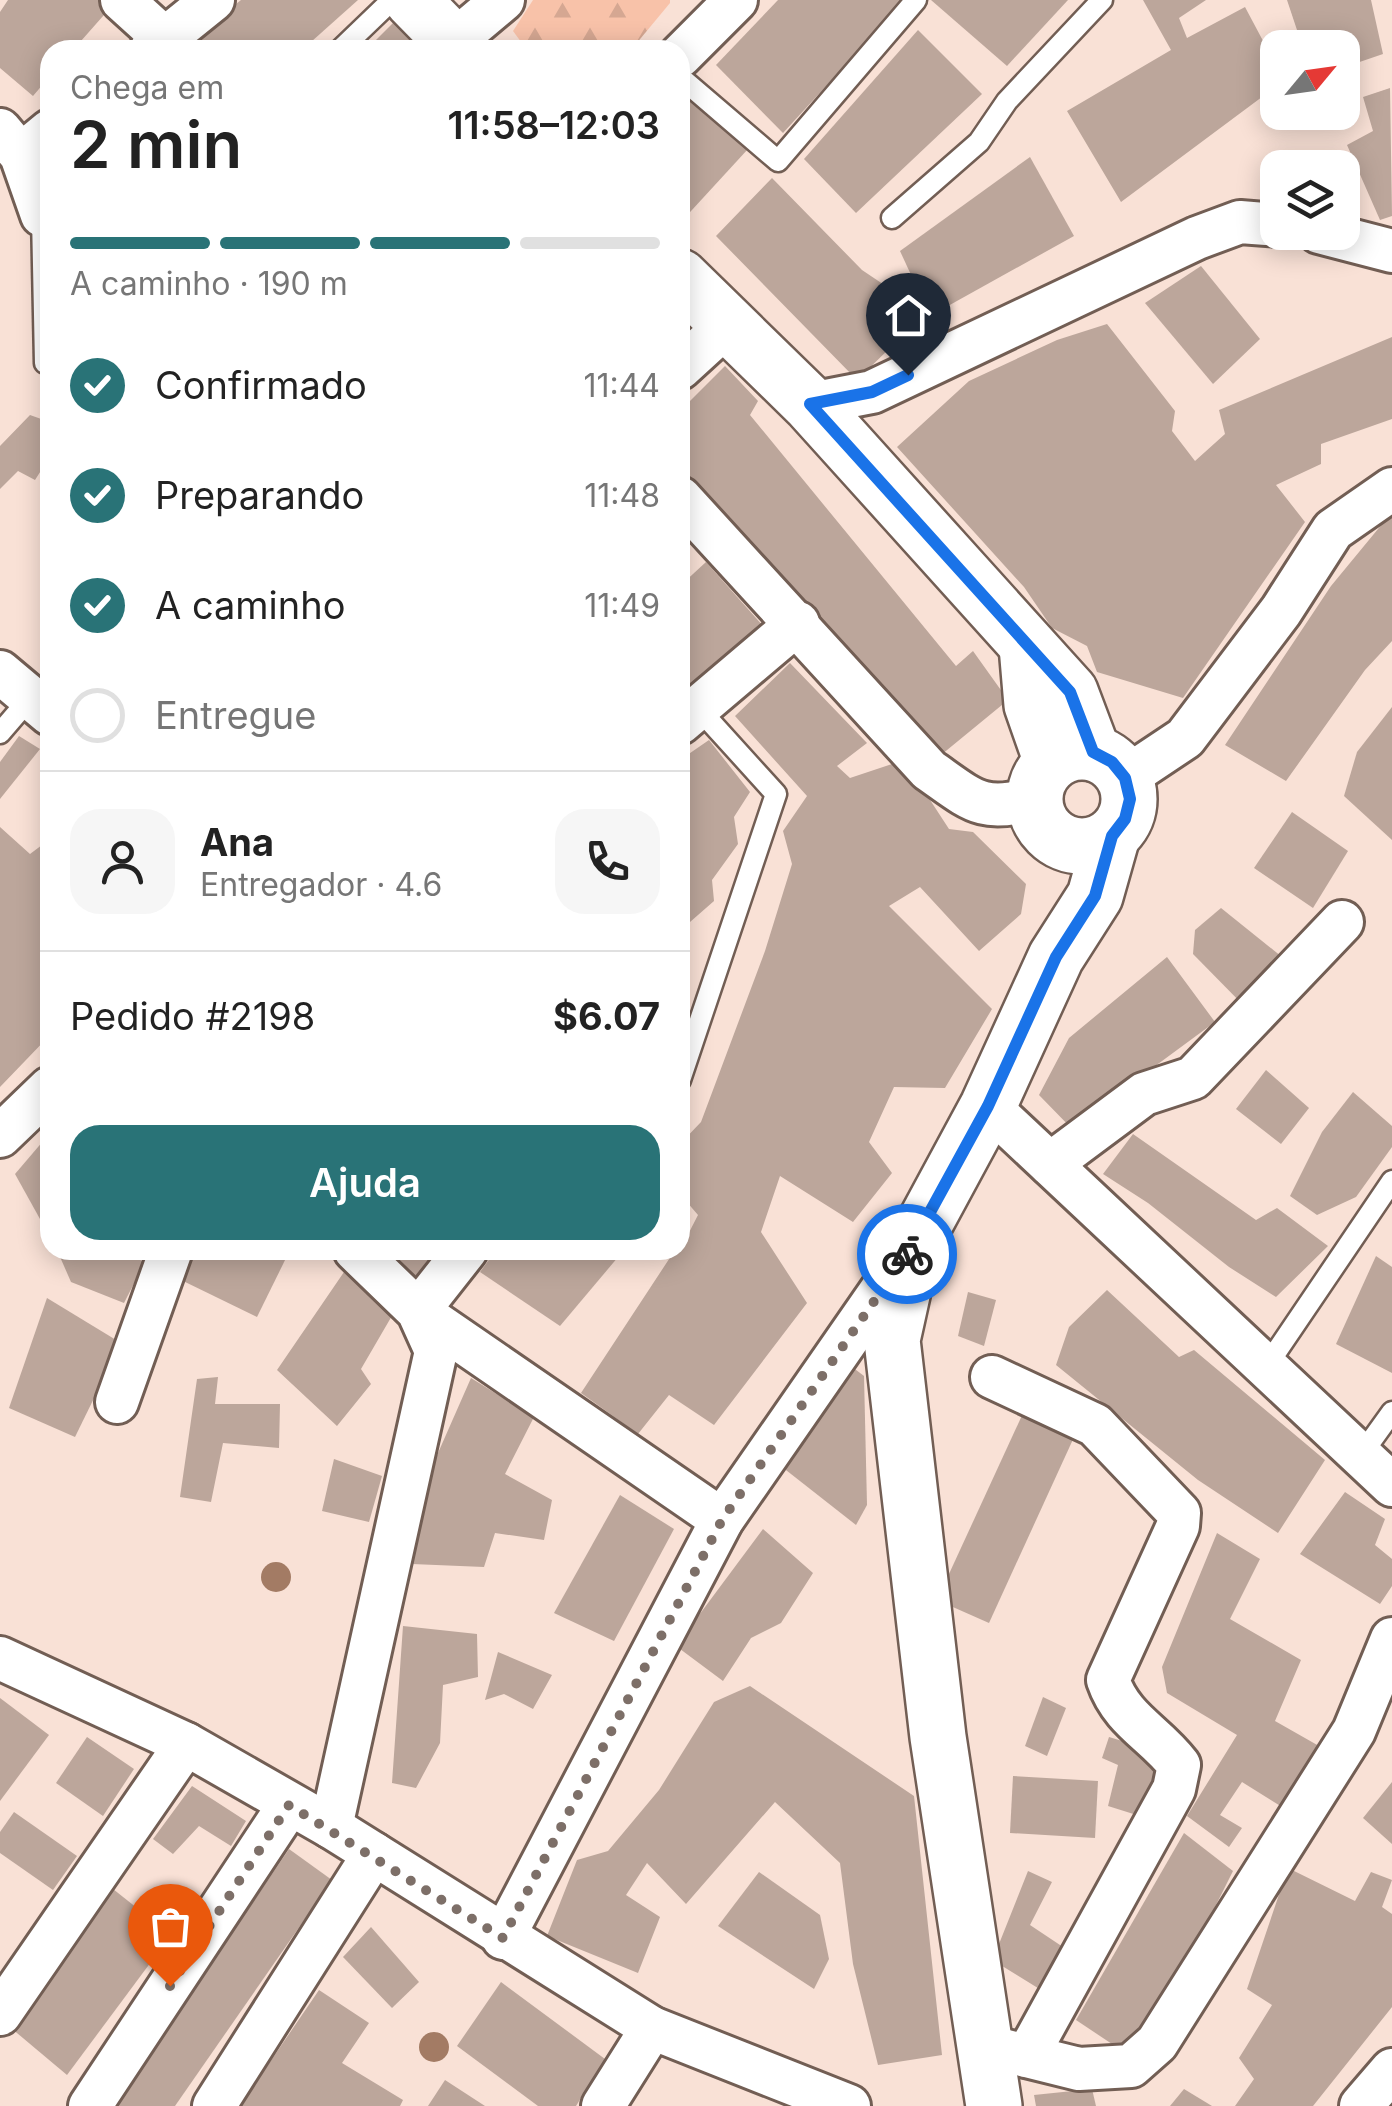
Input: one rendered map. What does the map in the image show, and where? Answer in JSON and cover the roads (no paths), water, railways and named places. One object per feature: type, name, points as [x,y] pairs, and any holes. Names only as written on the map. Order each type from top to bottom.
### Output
[{"type":"main road","points":[[412,0],[451,40]]},
{"type":"main road","points":[[690,287],[810,404],[1027,646],[1032,706],[1072,785],[1072,845],[1093,845],[1112,836],[1095,896],[1056,957],[988,1106],[913,1245],[892,1340],[938,1737],[1006,2051],[994,2106]]},
{"type":"main road","points":[[1056,957],[1072,785]]},
{"type":"street","points":[[122,0],[155,40]]},
{"type":"street","points":[[163,40],[213,0]]},
{"type":"street","points":[[463,40],[503,0]]},
{"type":"street","points":[[690,46],[736,0]]},
{"type":"street","points":[[24,139],[40,207]]},
{"type":"street","points":[[810,404],[872,392],[1197,238],[1240,222],[1260,224]]},
{"type":"street","points":[[1360,243],[1392,251]]},
{"type":"street","points":[[690,359],[727,326]]},
{"type":"street","points":[[690,519],[798,623],[929,770],[979,805],[1004,808],[1072,785],[1185,738],[1281,611],[1333,530],[1392,489]]},
{"type":"street","points":[[690,715],[798,623]]},
{"type":"street","points":[[1050,1164],[1144,1094],[1193,1078],[1342,922]]},
{"type":"street","points":[[0,1136],[40,1098]]},
{"type":"street","points":[[988,1106],[1392,1485]]},
{"type":"street","points":[[503,1938],[722,1520],[913,1245]]},
{"type":"street","points":[[117,1402],[167,1260]]},
{"type":"street","points":[[365,1260],[418,1311],[722,1520]]},
{"type":"street","points":[[418,1311],[458,1260]]},
{"type":"street","points":[[331,1827],[436,1351],[418,1311]]},
{"type":"street","points":[[992,1378],[1095,1425],[1178,1513],[1178,1526],[1108,1680],[1115,1702],[1135,1726],[1165,1746],[1179,1764],[1174,1788],[1006,2051],[1078,2069],[1131,2066],[1157,2043],[1354,1730],[1392,1639]]},
{"type":"street","points":[[0,1658],[186,1744],[331,1827],[652,2028],[849,2106]]},
{"type":"street","points":[[0,2014],[186,1744]]},
{"type":"street","points":[[90,2106],[289,1805]]},
{"type":"street","points":[[214,2106],[374,1854]]},
{"type":"street","points":[[603,2106],[652,2028]]},
{"type":"street","points":[[1361,2106],[1392,2070]]},
{"type":"lane","points":[[350,40],[392,0]]},
{"type":"lane","points":[[690,86],[778,161],[916,0]]},
{"type":"lane","points":[[892,218],[979,142],[1007,101],[1102,0]]},
{"type":"lane","points":[[0,733],[27,694]]},
{"type":"lane","points":[[690,717],[776,794],[690,1050]]},
{"type":"lane","points":[[1266,1366],[1392,1181]]},
{"type":"lane","points":[[1360,1455],[1392,1412]]}]
